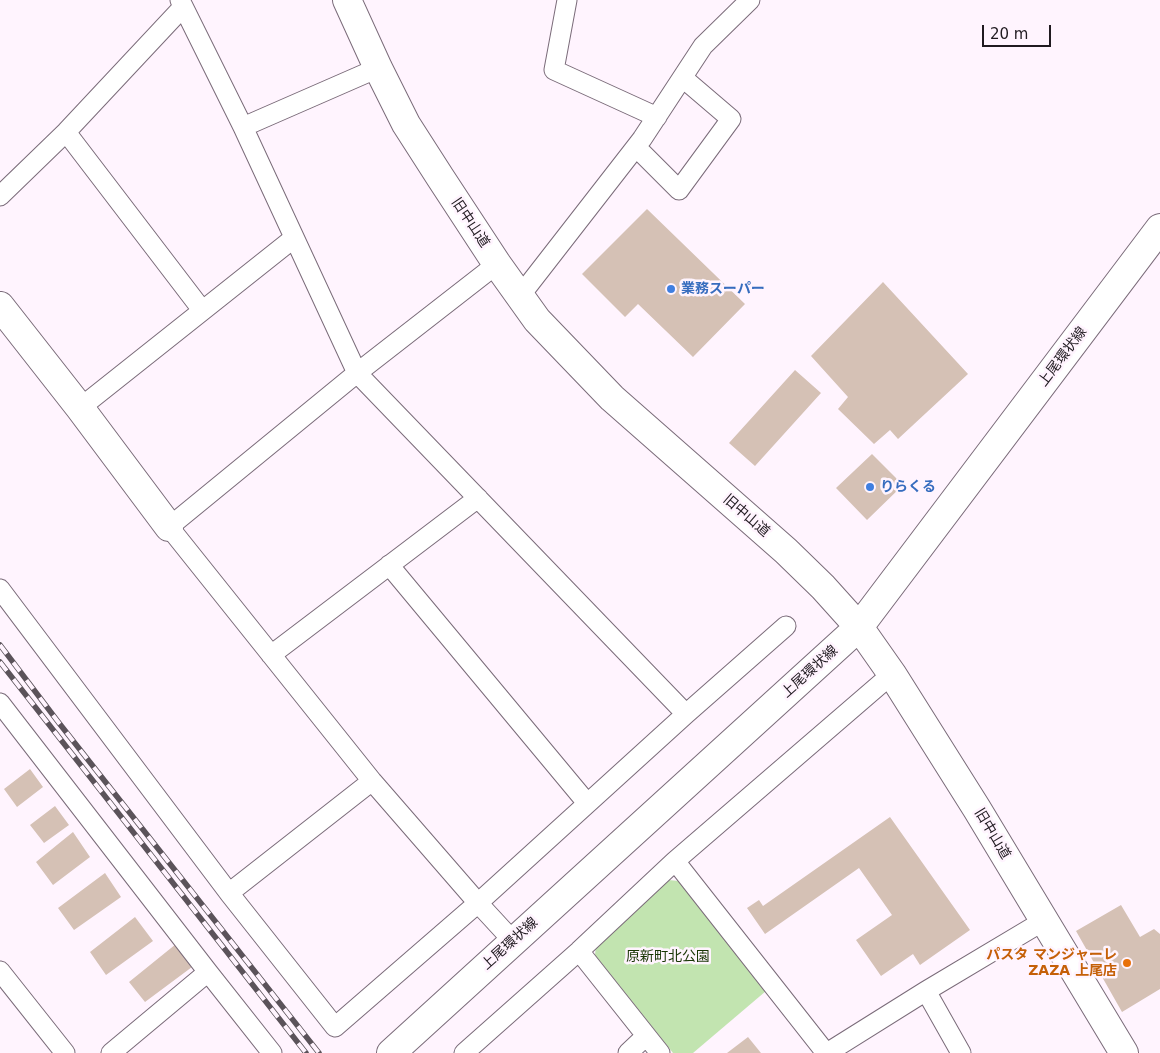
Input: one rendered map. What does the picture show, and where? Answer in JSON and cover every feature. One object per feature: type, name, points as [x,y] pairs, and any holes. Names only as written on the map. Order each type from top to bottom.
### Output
[{"type":"main road","name":"旧中山道","points":[[347,0],[406,124],[497,264],[537,320],[612,398],[786,551],[823,587],[859,627],[892,674],[977,809],[1124,1053]]},
{"type":"main road","name":"上尾環状線","points":[[390,1053],[859,627],[1160,228]]},
{"type":"main road","points":[[0,306],[80,408],[169,527]]},
{"type":"street","points":[[567,0],[554,70],[657,117]]},
{"type":"street","points":[[520,296],[636,147],[703,46],[750,0]]},
{"type":"street","points":[[0,196],[66,132],[181,3],[243,127],[357,373],[686,714]]},
{"type":"street","points":[[243,127],[378,68]]},
{"type":"street","points":[[636,147],[679,190],[731,119],[683,78]]},
{"type":"street","points":[[66,132],[202,310]]},
{"type":"street","points":[[80,408],[294,238]]},
{"type":"street","points":[[497,264],[357,373],[169,527],[372,781],[513,941]]},
{"type":"street","points":[[271,655],[478,498]]},
{"type":"street","points":[[389,565],[587,803]]},
{"type":"street","points":[[0,589],[229,893],[335,1027],[478,903],[786,626]]},
{"type":"street","points":[[464,1053],[579,951],[675,861],[892,674]]},
{"type":"street","points":[[0,703],[272,1053]]},
{"type":"street","points":[[229,893],[372,781]]},
{"type":"street","points":[[675,861],[827,1053],[1045,920]]},
{"type":"street","points":[[579,951],[660,1053]]},
{"type":"street","points":[[0,971],[65,1053]]},
{"type":"street","points":[[111,1053],[208,972]]},
{"type":"street","points":[[926,991],[961,1053]]},
{"type":"street","points":[[628,1053],[646,1036]]},
{"type":"green space","name":"原新町北公園","points":[[668,880],[679,881],[766,991],[693,1053],[673,1053],[595,955],[596,945]]},
{"type":"building","points":[[647,209],[745,304],[693,357],[638,304],[625,317],[582,274]]},
{"type":"building","points":[[883,282],[968,374],[898,439],[890,430],[874,444],[838,409],[848,397],[811,356]]},
{"type":"building","points":[[795,370],[821,393],[755,466],[729,443]]},
{"type":"building","points":[[872,454],[903,485],[867,520],[836,488]]},
{"type":"building","points":[[30,769],[43,787],[17,807],[4,789]]},
{"type":"building","points":[[55,806],[69,825],[44,843],[30,825]]},
{"type":"building","points":[[890,817],[970,930],[920,965],[913,954],[881,976],[856,940],[892,915],[859,868],[765,934],[747,908],[759,900],[763,906]]},
{"type":"building","points":[[73,832],[90,857],[53,885],[36,862]]},
{"type":"building","points":[[105,873],[121,897],[74,930],[58,908]]},
{"type":"building","name":"パスタ マンジャーレ ZAZA 上尾店","points":[[1121,905],[1140,937],[1154,929],[1160,934],[1160,989],[1122,1012],[1076,931]]},
{"type":"building","points":[[135,917],[153,941],[106,975],[90,952]]},
{"type":"building","points":[[176,944],[192,967],[145,1002],[129,982]]},
{"type":"building","points":[[748,1037],[761,1053],[727,1053]]},
{"type":"railway","points":[[0,645],[59,723],[319,1053]]},
{"type":"railway","points":[[0,662],[306,1053]]},
{"type":"place","name":"業務スーパー","points":[[671,289]]},
{"type":"place","name":"りらくる","points":[[870,487]]},
{"type":"place","name":"パスタ マンジャーレ ZAZA 上尾店","points":[[1127,963]]}]
